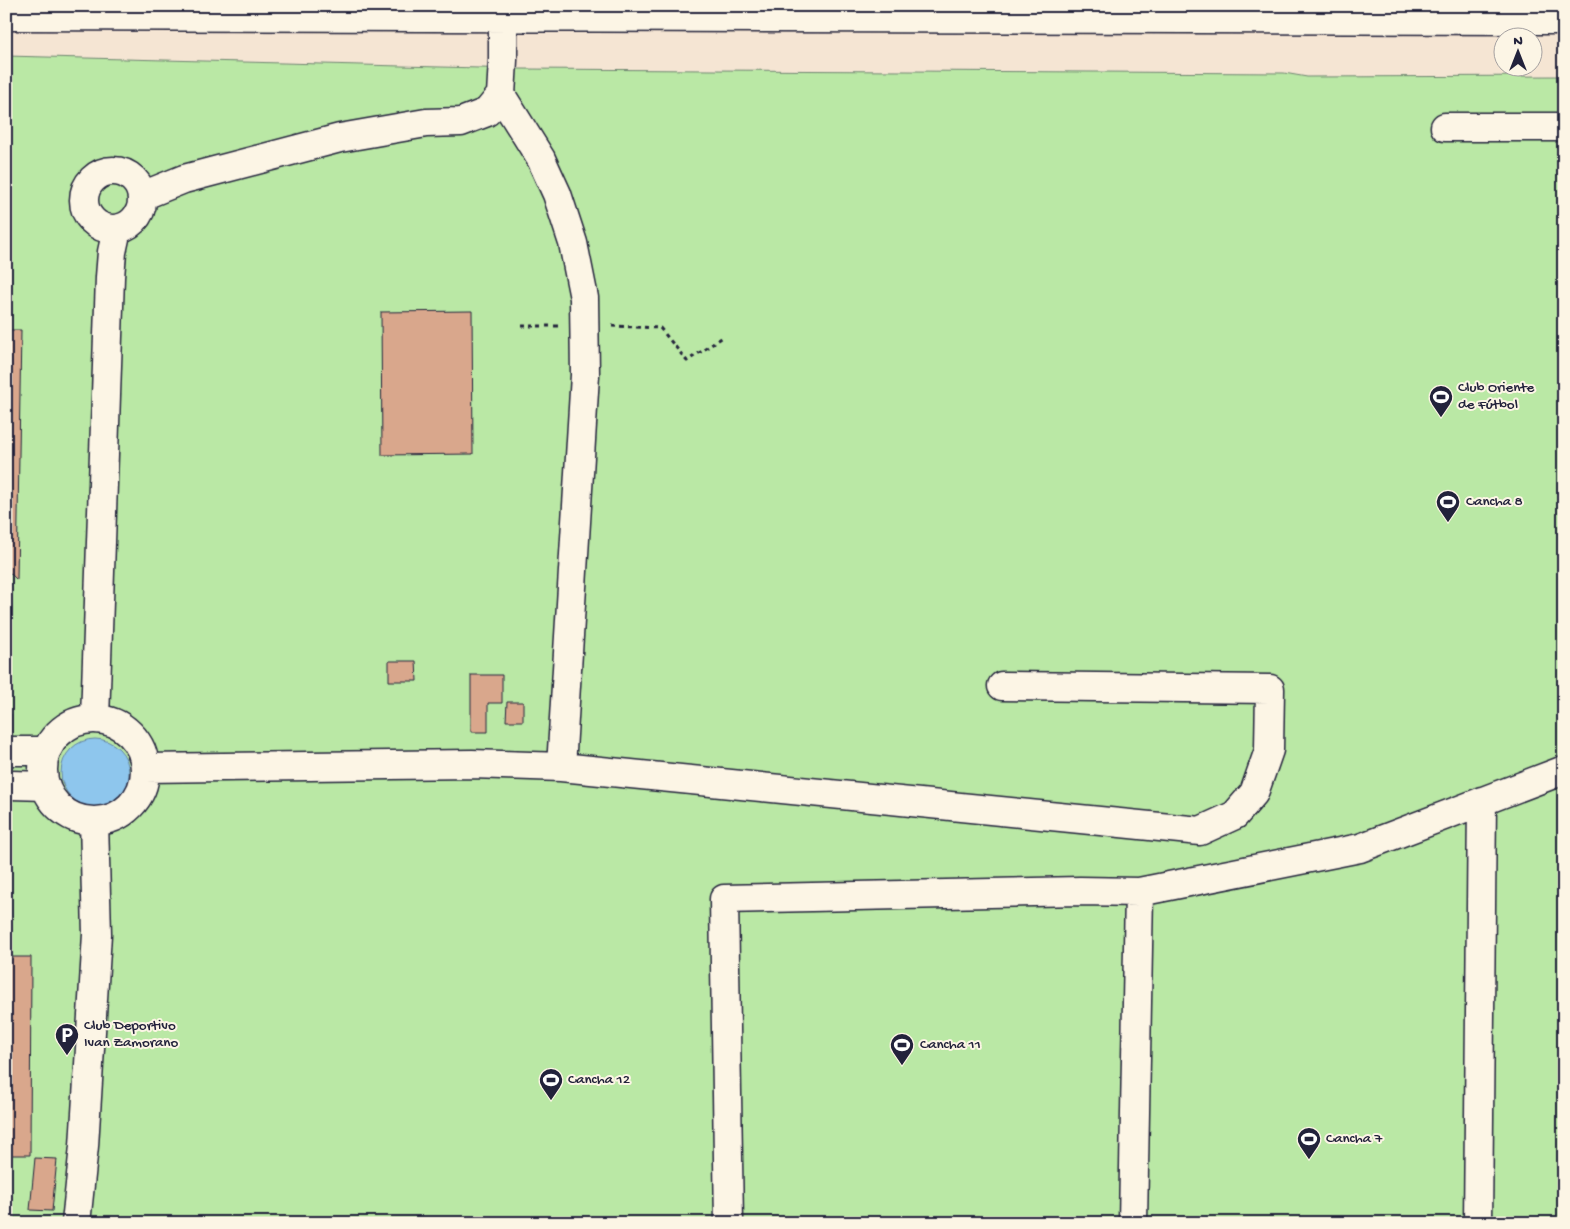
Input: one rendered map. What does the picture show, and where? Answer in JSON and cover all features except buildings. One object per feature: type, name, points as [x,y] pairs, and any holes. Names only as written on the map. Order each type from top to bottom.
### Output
[{"type":"street","points":[[6,16],[160,12],[502,18],[934,12],[1443,13],[1564,20]]},
{"type":"street","points":[[502,18],[503,60],[501,95],[541,159],[557,194],[573,243],[584,298],[585,376],[561,767]]},
{"type":"street","points":[[142,196],[184,179],[340,138],[426,123],[461,122],[487,112],[501,95]]},
{"type":"street","points":[[1445,127],[1564,127]]},
{"type":"street","points":[[108,172],[120,172],[130,177],[138,185],[142,196],[140,211],[131,223],[117,229],[106,229],[96,224],[88,216],[84,205],[84,194],[89,183],[97,176],[108,172]]},
{"type":"street","points":[[95,719],[110,277],[112,252],[117,229]]},
{"type":"street","points":[[145,768],[472,764],[561,767],[1200,831],[1235,815],[1254,793],[1269,750],[1270,689],[1002,686]]},
{"type":"street","points":[[95,719],[110,722],[130,734],[142,753],[145,768],[143,784],[136,799],[125,811],[110,819],[94,821],[78,819],[64,811],[53,800],[46,786],[43,769],[46,751],[54,738],[66,728],[80,722],[95,719]]},
{"type":"street","points":[[11,750],[46,751]]},
{"type":"street","points":[[729,1223],[724,898],[1080,891],[1139,892],[1360,848],[1564,770]]},
{"type":"street","points":[[11,785],[46,786]]},
{"type":"street","points":[[1478,1223],[1482,801]]},
{"type":"street","points":[[76,1223],[84,1146],[97,934],[94,821]]},
{"type":"street","points":[[1133,1223],[1139,892]]},
{"type":"path","points":[[522,326],[557,326]]},
{"type":"path","points":[[634,326],[660,328],[687,361],[723,337]]},
{"type":"green space","points":[[6,56],[519,69],[1284,73],[1307,77],[1492,76],[1492,78],[1542,78],[1542,76],[1564,76],[1564,1223],[6,1223]]},
{"type":"water","points":[[95,739],[108,742],[119,749],[126,760],[129,773],[126,786],[119,797],[108,804],[95,807],[82,804],[71,797],[64,786],[61,773],[64,760],[71,749],[82,742]]},
{"type":"place","name":"Club Oriente de Fútbol","points":[[1441,418]]},
{"type":"place","name":"Cancha 8","points":[[1448,523]]},
{"type":"place","name":"Club Deportivo Ivan Zamorano","points":[[67,1056]]},
{"type":"place","name":"Cancha 11","points":[[902,1066]]},
{"type":"place","name":"Cancha 12","points":[[551,1101]]},
{"type":"place","name":"Cancha 7","points":[[1309,1160]]}]
